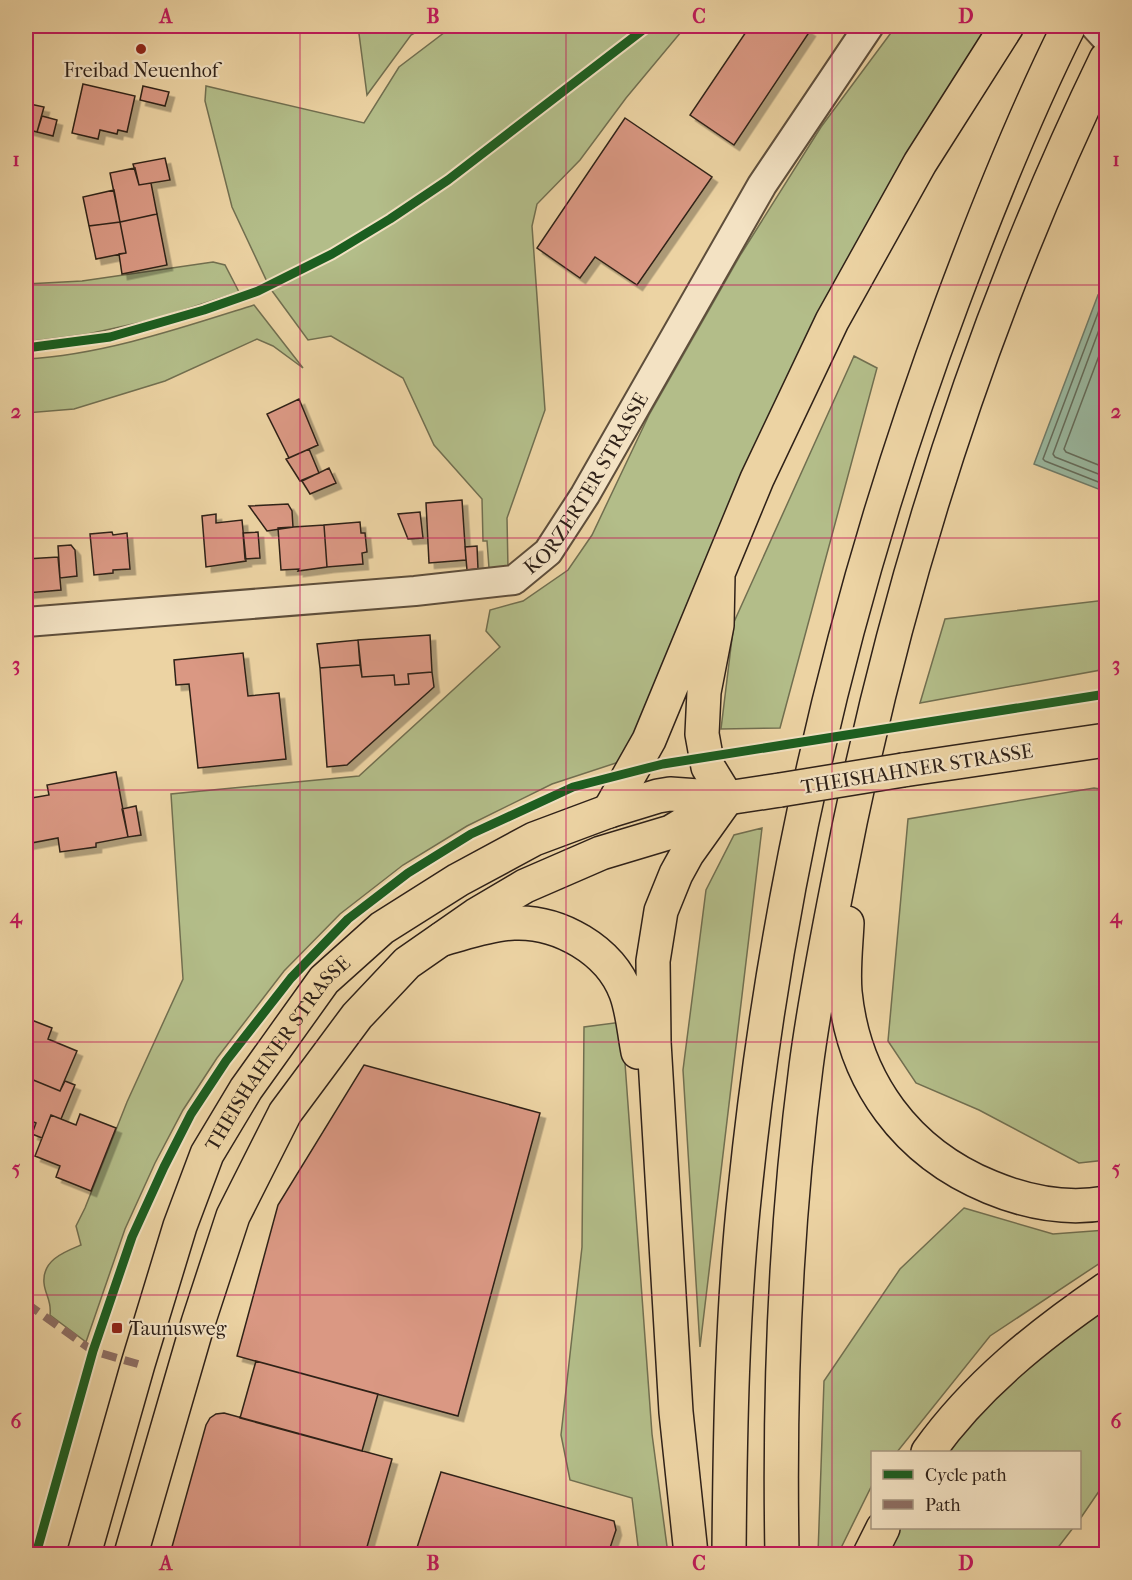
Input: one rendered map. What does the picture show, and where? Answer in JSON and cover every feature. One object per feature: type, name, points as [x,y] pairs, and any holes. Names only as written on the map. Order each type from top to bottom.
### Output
[{"type":"main road","points":[[609,811],[649,740],[757,479],[832,321],[920,163],[1007,26]]},
{"type":"main road","points":[[729,1554],[732,1379],[744,1193],[760,1057],[802,819],[850,617],[883,502],[922,382],[983,219],[1076,28]]},
{"type":"main road","points":[[782,1554],[782,1392],[792,1200],[806,1067],[849,822],[892,644],[960,418],[1036,215],[1104,64]]},
{"type":"main road","points":[[691,1554],[676,1413],[652,982],[656,936],[667,892],[687,854],[727,798],[708,767],[702,734],[704,692],[717,625],[718,575]]},
{"type":"main road","name":"THEISHAHNER STRASSE","points":[[90,1549],[131,1385],[180,1226],[207,1154],[252,1080],[324,980],[382,928],[458,880],[534,839],[609,811],[670,794],[727,798],[1107,740]]},
{"type":"main road","name":"THEISHAHNER STRASSE","points":[[130,1553],[198,1323],[233,1216],[285,1113],[357,1016],[407,963],[476,915],[546,875],[601,853],[671,832],[727,798]]},
{"type":"main road","points":[[849,822],[845,991],[853,1034],[866,1073],[884,1103],[909,1135],[927,1151],[969,1178],[1008,1195],[1047,1204],[1074,1206],[1107,1203]]},
{"type":"main road","points":[[442,939],[495,926],[529,923],[564,933],[596,952],[614,971],[626,992],[635,1023],[637,1050],[657,1104]]},
{"type":"main road","points":[[929,1451],[954,1418],[1010,1362],[1040,1336],[1107,1289]]},
{"type":"main road","points":[[870,1554],[882,1529]]},
{"type":"street","name":"KORZERTER STRASSE","points":[[26,621],[415,591],[514,580],[548,552],[585,495],[762,185],[869,26]]},
{"type":"street","points":[[1076,28],[1107,38]]},
{"type":"shaded area","points":[[358,26],[427,26],[411,35],[367,95]]},
{"type":"shaded area","points":[[453,26],[686,26],[626,98],[580,160],[537,204],[532,226],[545,410],[507,518],[508,569],[489,568],[487,541],[483,541],[482,499],[434,445],[403,378],[331,336],[308,340],[270,288],[232,207],[205,101],[206,86],[364,123],[399,67]]},
{"type":"shaded area","points":[[896,26],[991,26],[625,760],[552,784],[467,826],[403,865],[340,914],[284,971],[217,1058],[183,1110],[155,1163],[125,1229],[86,1342],[50,1315],[44,1275],[55,1258],[81,1245],[76,1226],[127,1102],[183,979],[171,794],[359,776],[500,647],[486,631],[490,610],[523,601],[568,570],[592,535],[649,415],[741,254],[821,127]]},
{"type":"shaded area","points":[[213,262],[225,265],[239,292],[156,319],[88,334],[26,342],[26,284],[82,281]]},
{"type":"shaded area","points":[[254,305],[303,368],[273,346],[257,339],[165,381],[74,409],[26,413],[26,359],[112,346]]},
{"type":"shaded area","points":[[854,356],[877,368],[780,728],[721,729],[734,622]]},
{"type":"shaded area","points":[[1106,600],[1106,669],[920,703],[945,619]]},
{"type":"shaded area","points":[[1094,788],[1106,790],[1106,1160],[1079,1163],[979,1110],[916,1083],[888,1041],[908,819]]},
{"type":"shaded area","points":[[762,828],[700,1347],[683,1070],[706,890],[734,835]]},
{"type":"shaded area","points":[[622,1022],[652,1434],[668,1554],[639,1554],[632,1498],[570,1480],[561,1435],[582,1247],[584,1027]]},
{"type":"shaded area","points":[[964,1208],[1053,1234],[1106,1230],[1106,1259],[990,1336],[898,1451],[871,1451],[871,1487],[838,1554],[818,1554],[824,1381],[900,1269]]},
{"type":"shaded area","points":[[1106,1306],[1106,1481],[1081,1518],[1081,1451],[946,1451],[978,1411],[1040,1352]]},
{"type":"shaded area","points":[[896,1529],[1072,1529],[1053,1554],[885,1554]]},
{"type":"water","points":[[1098,295],[1106,298],[1106,492],[1034,464]]},
{"type":"building","points":[[750,26],[802,26],[810,31],[734,145],[690,115]]},
{"type":"building","points":[[83,84],[135,96],[127,132],[118,130],[117,134],[100,130],[98,139],[72,133]]},
{"type":"building","points":[[143,86],[169,92],[165,106],[140,100]]},
{"type":"building","points":[[30,104],[44,107],[37,132],[26,129]]},
{"type":"building","points":[[42,116],[57,120],[53,136],[37,132]]},
{"type":"building","points":[[625,118],[712,177],[637,285],[595,257],[580,278],[537,248]]},
{"type":"building","points":[[165,158],[170,180],[139,185],[133,164]]},
{"type":"building","points":[[135,168],[139,185],[151,183],[157,214],[120,222],[110,173]]},
{"type":"building","points":[[114,190],[120,222],[89,226],[83,197]]},
{"type":"building","points":[[157,214],[167,265],[122,274],[119,254],[126,253],[120,222]]},
{"type":"building","points":[[120,222],[126,253],[96,259],[89,226]]},
{"type":"building","points":[[299,399],[318,445],[289,458],[267,414]]},
{"type":"building","points":[[309,449],[319,473],[300,481],[286,459]]},
{"type":"building","points":[[329,468],[336,483],[310,494],[302,481]]},
{"type":"building","points":[[462,500],[466,560],[429,563],[426,503]]},
{"type":"building","points":[[288,504],[292,511],[293,527],[267,531],[249,506]]},
{"type":"building","points":[[420,512],[423,538],[408,539],[398,514]]},
{"type":"building","points":[[216,514],[216,523],[242,520],[246,561],[206,567],[202,516]]},
{"type":"building","points":[[360,522],[361,533],[365,533],[367,552],[362,553],[363,564],[327,567],[324,525]]},
{"type":"building","points":[[324,525],[327,567],[298,571],[299,569],[281,570],[278,528]]},
{"type":"building","points":[[112,532],[113,535],[127,533],[130,569],[113,570],[113,573],[94,575],[90,534]]},
{"type":"building","points":[[258,532],[260,558],[245,559],[243,533]]},
{"type":"building","points":[[71,545],[75,550],[77,576],[60,578],[58,546]]},
{"type":"building","points":[[477,546],[478,569],[467,570],[465,547]]},
{"type":"building","points":[[58,557],[61,590],[26,593],[26,559]]},
{"type":"building","points":[[430,635],[432,672],[408,674],[409,684],[395,685],[394,675],[362,677],[358,640]]},
{"type":"building","points":[[358,640],[360,665],[320,668],[317,644]]},
{"type":"building","points":[[243,653],[248,696],[279,693],[286,759],[198,768],[189,684],[176,685],[174,660]]},
{"type":"building","points":[[360,665],[362,677],[394,675],[395,685],[409,684],[408,674],[432,672],[434,687],[347,765],[327,767],[320,668]]},
{"type":"building","points":[[116,772],[128,837],[96,843],[96,847],[60,852],[58,838],[26,844],[26,799],[49,795],[47,785]]},
{"type":"building","points":[[136,806],[141,835],[128,837],[122,809]]},
{"type":"building","points":[[29,1019],[52,1028],[48,1039],[77,1051],[60,1091],[26,1077],[26,1029]]},
{"type":"building","points":[[364,1065],[540,1113],[458,1416],[237,1356],[278,1205]]},
{"type":"building","points":[[26,1077],[60,1091],[65,1081],[75,1085],[61,1119],[51,1115],[42,1138],[32,1134],[36,1123],[26,1119]]},
{"type":"building","points":[[80,1114],[116,1128],[91,1191],[56,1177],[60,1166],[35,1156],[51,1115],[76,1125]]},
{"type":"building","points":[[256,1361],[378,1394],[362,1451],[240,1418]]},
{"type":"building","points":[[224,1413],[392,1459],[365,1554],[170,1554],[206,1425],[216,1414]]},
{"type":"building","points":[[441,1472],[614,1521],[616,1530],[608,1554],[415,1554]]},
{"type":"marked path","points":[[26,1303],[93,1351],[138,1364]]},
{"type":"cycle path","points":[[26,348],[110,337],[204,310],[258,291],[332,254],[448,180],[648,26]]},
{"type":"cycle path","points":[[36,1554],[93,1351],[132,1237],[164,1167],[191,1114],[226,1061],[291,978],[348,919],[408,873],[471,834],[573,787],[663,764],[1106,694]]},
{"type":"place","name":"Freibad Neuenhof","points":[[141,49]]},
{"type":"place","name":"Taunusweg","points":[[117,1328]]}]
